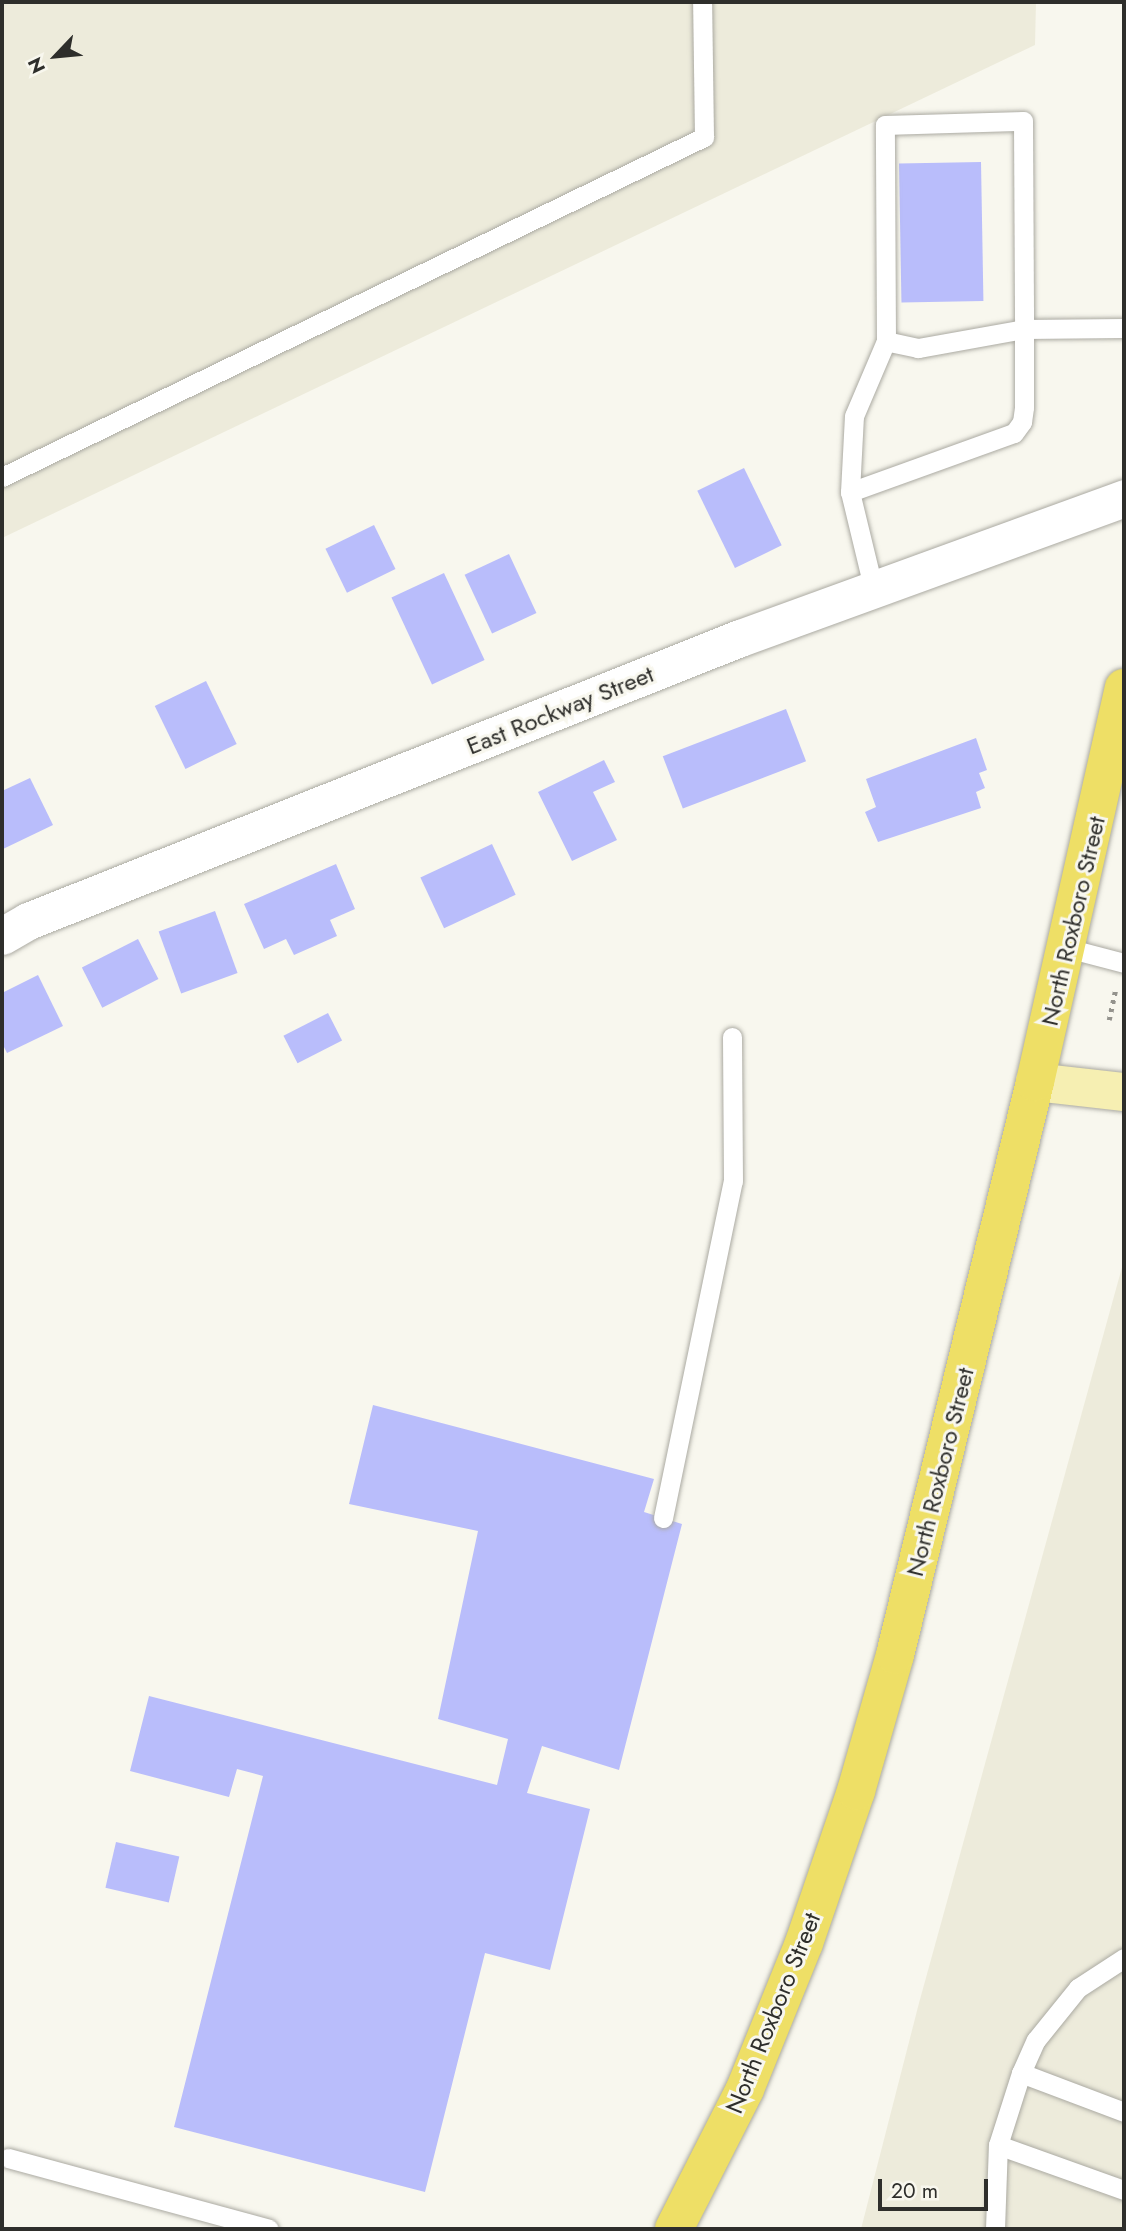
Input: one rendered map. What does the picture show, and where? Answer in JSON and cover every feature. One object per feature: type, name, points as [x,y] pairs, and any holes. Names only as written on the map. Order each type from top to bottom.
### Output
[{"type":"main road","name":"North Roxboro Street","points":[[674,2229],[745,2089],[804,1943],[856,1791],[895,1655],[1067,948],[1114,787],[1124,688]]},
{"type":"street","name":"East Rockway Street","points":[[2,936],[28,921],[714,648],[1124,498]]},
{"type":"street","points":[[1035,1082],[1124,1092]]},
{"type":"lane","points":[[2,477],[704,137],[702,2]]},
{"type":"lane","points":[[850,492],[1014,433],[1022,422],[1023,121],[885,125],[886,341],[854,416],[850,492],[874,591]]},
{"type":"lane","points":[[886,341],[918,348],[1024,329],[1124,328]]},
{"type":"lane","points":[[1067,948],[1124,962]]},
{"type":"lane","points":[[663,1518],[733,1181],[733,1037]]},
{"type":"lane","points":[[995,2229],[998,2145],[1020,2073],[1036,2040],[1078,1988],[1124,1958]]},
{"type":"lane","points":[[1020,2073],[1124,2112]]},
{"type":"lane","points":[[998,2145],[1124,2190]]},
{"type":"lane","points":[[8,2158],[269,2229]]},
{"type":"shaded area","points":[[2,2],[1036,2],[1035,45],[2,538]]},
{"type":"shaded area","points":[[1124,1260],[1124,2229],[861,2229],[919,2003]]},
{"type":"building","points":[[981,162],[983,301],[901,302],[899,163]]},
{"type":"building","points":[[744,468],[782,545],[735,568],[697,491]]},
{"type":"building","points":[[374,525],[395,569],[347,593],[325,549]]},
{"type":"building","points":[[509,554],[536,613],[492,634],[465,575]]},
{"type":"building","points":[[444,573],[485,660],[432,685],[391,598]]},
{"type":"building","points":[[206,681],[237,744],[185,769],[155,706]]},
{"type":"building","points":[[786,709],[806,761],[683,809],[663,756]]},
{"type":"building","points":[[976,738],[987,770],[979,773],[985,788],[976,792],[981,808],[878,842],[865,812],[876,807],[866,779]]},
{"type":"building","points":[[604,760],[615,782],[593,792],[617,840],[572,861],[538,792]]},
{"type":"building","points":[[30,778],[53,825],[3,849],[2,791]]},
{"type":"building","points":[[492,844],[516,895],[444,928],[420,877]]},
{"type":"building","points":[[336,864],[355,909],[330,920],[337,936],[294,955],[286,939],[264,949],[244,904]]},
{"type":"building","points":[[215,911],[238,973],[181,994],[159,932]]},
{"type":"building","points":[[138,939],[158,979],[102,1008],[82,968]]},
{"type":"building","points":[[38,975],[63,1026],[7,1053],[2,1043],[2,993]]},
{"type":"building","points":[[328,1013],[342,1041],[298,1063],[283,1036]]},
{"type":"building","points":[[373,1405],[654,1479],[644,1512],[682,1524],[619,1770],[542,1746],[527,1793],[590,1809],[550,1970],[485,1953],[425,2192],[174,2127],[263,1776],[237,1769],[229,1797],[130,1771],[149,1696],[497,1785],[508,1739],[438,1719],[478,1531],[349,1504]]},
{"type":"building","points":[[116,1842],[179,1857],[169,1902],[105,1888]]}]
